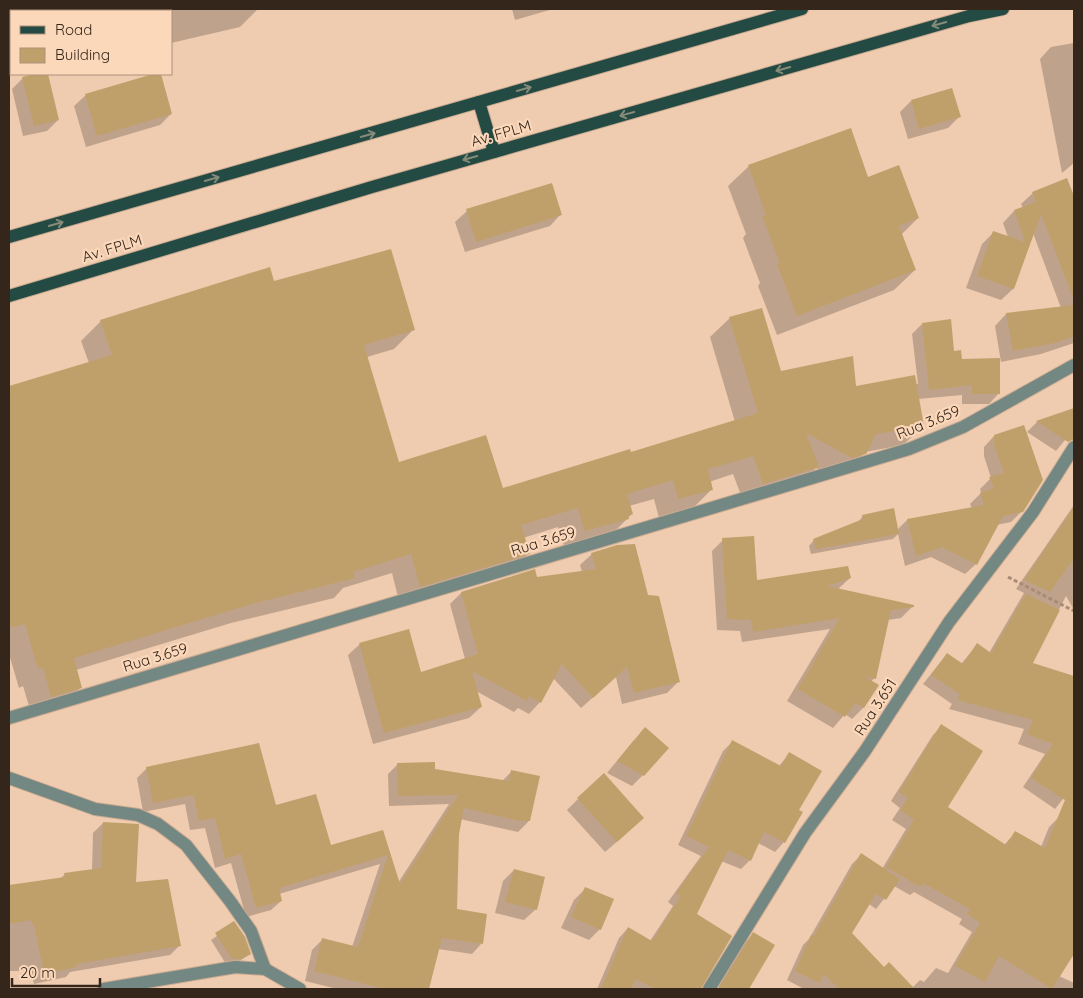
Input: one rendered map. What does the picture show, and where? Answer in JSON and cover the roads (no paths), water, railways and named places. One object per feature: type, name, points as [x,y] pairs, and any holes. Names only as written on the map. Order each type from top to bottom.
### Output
[{"type":"main road","points":[[9,237],[802,9]]},
{"type":"main road","name":"Av. FPLM","points":[[9,296],[494,152],[969,16],[1003,9]]},
{"type":"main road","points":[[479,102],[494,152]]},
{"type":"street","name":"Rua 3.659","points":[[9,718],[909,449],[963,428],[1074,365]]},
{"type":"street","name":"Rua 3.651","points":[[709,989],[805,833],[865,751],[949,622],[1033,512],[1074,447]]},
{"type":"street","points":[[9,778],[95,809],[138,815],[158,824],[186,845],[230,901],[251,930],[265,969]]},
{"type":"street","points":[[104,989],[235,966],[265,969],[300,989]]}]
